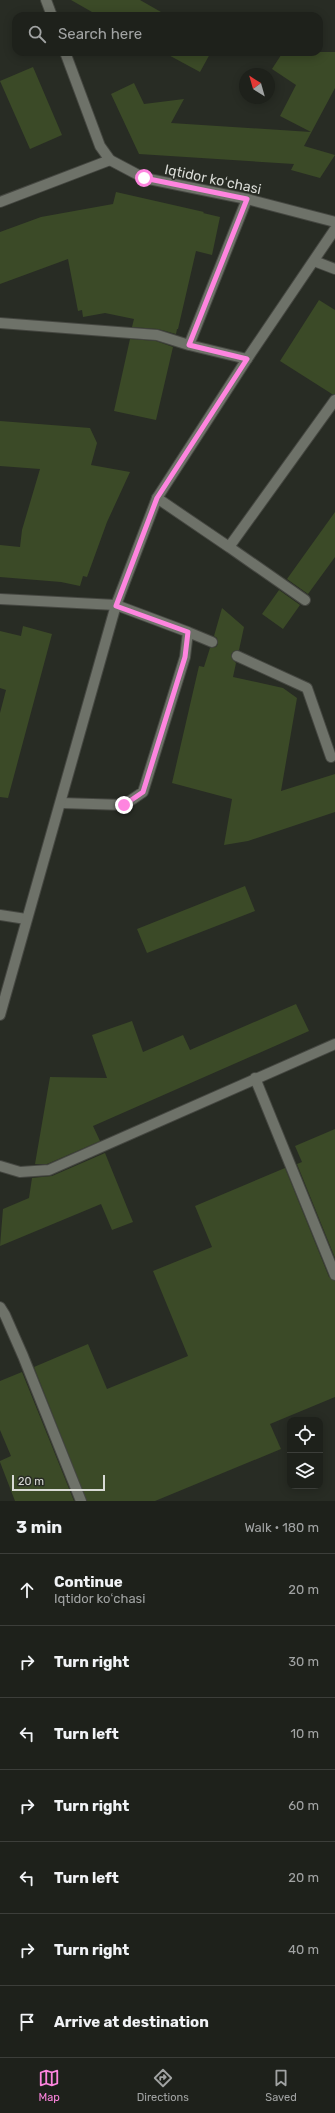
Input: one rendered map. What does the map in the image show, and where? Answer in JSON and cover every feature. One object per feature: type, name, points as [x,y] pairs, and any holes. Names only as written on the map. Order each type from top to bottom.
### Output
[{"type":"street","points":[[46,0],[50,12]]},
{"type":"street","name":"Iqtidor koʻchasi","points":[[66,56],[100,146],[110,160],[144,178],[247,199],[335,222]]},
{"type":"street","points":[[0,202],[110,160]]},
{"type":"street","points":[[189,345],[247,199]]},
{"type":"street","points":[[0,1015],[116,606],[157,498],[247,359],[335,229]]},
{"type":"street","points":[[314,262],[335,269]]},
{"type":"street","points":[[0,323],[156,336],[247,359]]},
{"type":"street","points":[[229,547],[335,400]]},
{"type":"street","points":[[157,498],[305,600]]},
{"type":"street","points":[[0,599],[116,606],[212,642]]},
{"type":"street","points":[[61,803],[124,805],[143,792],[185,657],[188,632]]},
{"type":"street","points":[[237,656],[307,688],[331,757]]},
{"type":"street","points":[[0,916],[26,919]]},
{"type":"street","points":[[0,1166],[20,1172],[49,1170],[335,1044]]},
{"type":"street","points":[[255,1078],[335,1275]]},
{"type":"street","points":[[0,1307],[23,1356],[81,1501]]},
{"type":"building","points":[[71,0],[140,0],[161,12],[92,12]]},
{"type":"building","points":[[323,52],[335,52],[335,88],[304,146],[335,155],[320,178],[291,170],[294,164],[139,154],[111,94],[134,83],[144,104],[184,99],[171,123],[311,132],[280,116],[296,85],[275,71],[275,68],[273,68],[280,56],[323,56]]},
{"type":"building","points":[[170,56],[209,56],[200,72]]},
{"type":"building","points":[[33,67],[62,135],[30,149],[0,81]]},
{"type":"building","points":[[116,192],[220,217],[212,255],[196,251],[176,334],[158,329],[132,327],[134,319],[105,313],[83,317],[82,310],[78,311],[68,259],[0,284],[0,232],[41,217],[113,204]]},
{"type":"building","points":[[319,300],[335,310],[335,394],[332,394],[280,361]]},
{"type":"building","points":[[130,339],[156,341],[173,347],[156,420],[114,411]]},
{"type":"building","points":[[0,421],[90,428],[97,443],[91,465],[130,472],[107,522],[87,577],[83,576],[80,586],[61,582],[0,577],[0,545],[20,547],[22,530],[40,469],[0,466]]},
{"type":"building","points":[[335,512],[335,557],[308,594],[287,579]]},
{"type":"building","points":[[279,590],[300,605],[283,629],[262,614]]},
{"type":"building","points":[[222,608],[244,627],[239,650],[234,651],[231,654],[232,659],[236,663],[233,677],[283,688],[297,698],[281,791],[335,774],[335,812],[248,841],[224,845],[232,799],[172,783],[199,666],[204,667],[210,648],[216,647],[218,644],[217,638],[214,636]]},
{"type":"building","points":[[23,626],[52,634],[8,798],[0,797],[0,713],[6,690],[0,688],[0,631],[21,636]]},
{"type":"building","points":[[245,886],[255,911],[147,953],[137,929]]},
{"type":"building","points":[[296,1004],[309,1031],[93,1126],[100,1141],[47,1164],[35,1164],[50,1077],[107,1078],[92,1035],[132,1021],[143,1052],[183,1035],[190,1050]]},
{"type":"building","points":[[335,1129],[335,1258],[297,1164],[302,1162],[295,1146]]},
{"type":"building","points":[[105,1153],[133,1222],[112,1230],[101,1204],[0,1246],[3,1209],[29,1198],[32,1178],[52,1176]]},
{"type":"building","points":[[285,1168],[329,1277],[335,1281],[335,1397],[270,1424],[281,1449],[155,1501],[87,1501],[34,1367],[88,1344],[107,1389],[188,1356],[153,1271],[212,1247],[195,1206]]},
{"type":"building","points":[[22,1372],[74,1501],[15,1501],[0,1462],[11,1456],[0,1430],[0,1381]]},
{"type":"route","points":[[124,805],[143,792],[185,657],[188,632],[116,606],[157,498],[247,359],[189,345],[247,199],[144,178]]}]
